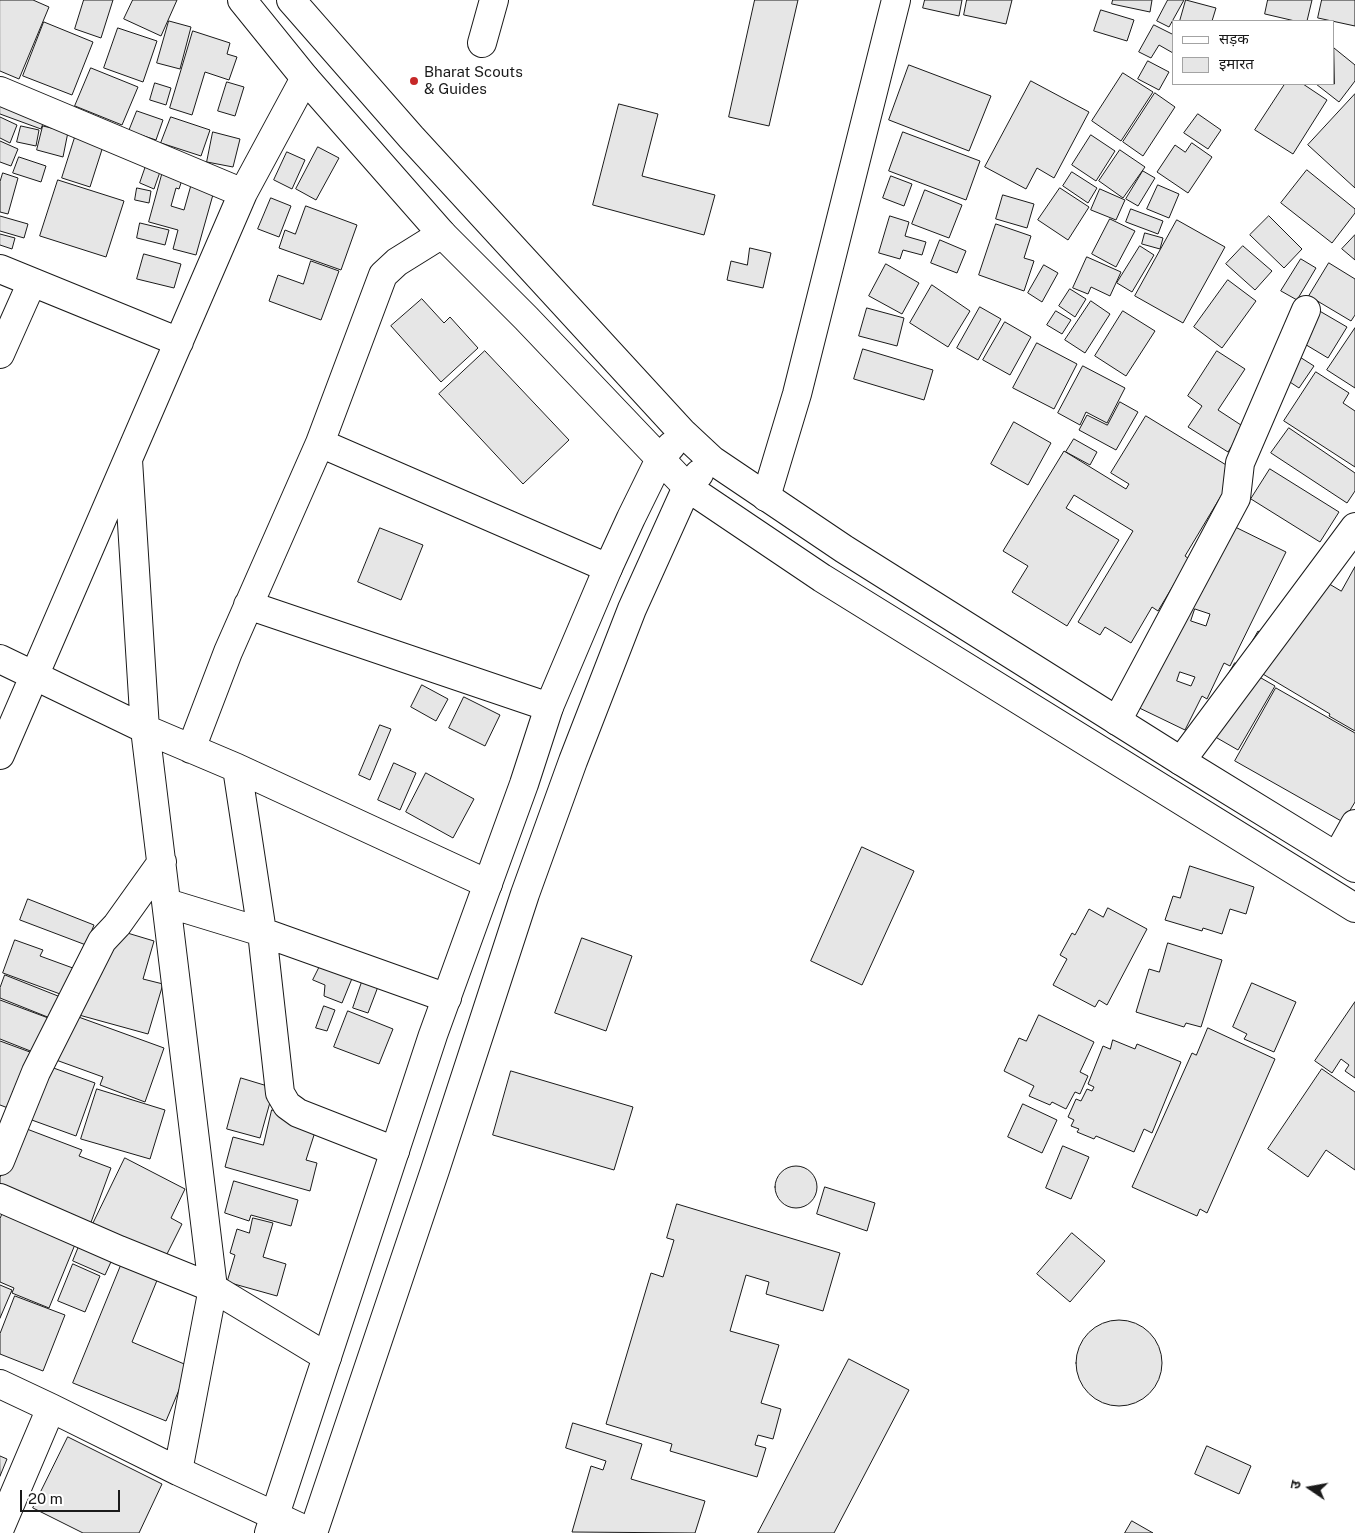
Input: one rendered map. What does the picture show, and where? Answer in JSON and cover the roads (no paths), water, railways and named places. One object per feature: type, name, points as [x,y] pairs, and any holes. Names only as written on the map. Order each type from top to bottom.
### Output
[{"type":"street","points":[[242,0],[305,78],[442,234],[526,318],[687,488],[822,578],[1355,908]]},
{"type":"street","points":[[291,0],[411,137],[682,432],[712,460],[844,549],[1181,761],[1346,862],[1355,824]]},
{"type":"street","points":[[482,43],[494,0]]},
{"type":"street","points":[[766,497],[797,394],[896,0]]},
{"type":"street","points":[[0,755],[243,193],[305,78]]},
{"type":"street","points":[[0,92],[243,193]]},
{"type":"street","points":[[191,749],[228,652],[320,443],[384,275],[398,262],[442,234]]},
{"type":"street","points":[[0,269],[179,342]]},
{"type":"street","points":[[0,354],[32,282]]},
{"type":"street","points":[[1118,721],[1236,498],[1240,463],[1306,310]]},
{"type":"street","points":[[272,1524],[395,1151],[447,998],[524,784],[549,707],[631,518],[660,459],[682,432]]},
{"type":"street","points":[[320,443],[608,568]]},
{"type":"street","points":[[128,460],[145,729],[213,1288],[178,1471]]},
{"type":"street","points":[[0,1384],[178,1471],[272,1524],[312,1533],[435,1170],[522,903],[569,770],[632,609],[687,488],[712,460]]},
{"type":"street","points":[[1181,761],[1355,527]]},
{"type":"street","points":[[248,606],[549,707]]},
{"type":"street","points":[[0,658],[145,729],[237,768],[488,884]]},
{"type":"street","points":[[237,768],[262,932],[280,1092],[287,1105],[298,1113],[395,1151]]},
{"type":"street","points":[[0,1161],[36,1072],[102,941],[117,925],[162,862]]},
{"type":"street","points":[[167,903],[262,932],[447,998]]},
{"type":"street","points":[[0,1198],[119,1250],[213,1288],[327,1357]]},
{"type":"street","points":[[0,1528],[51,1408]]},
{"type":"place","name":"Bharat Scouts & Guides","points":[[414,81]]}]
